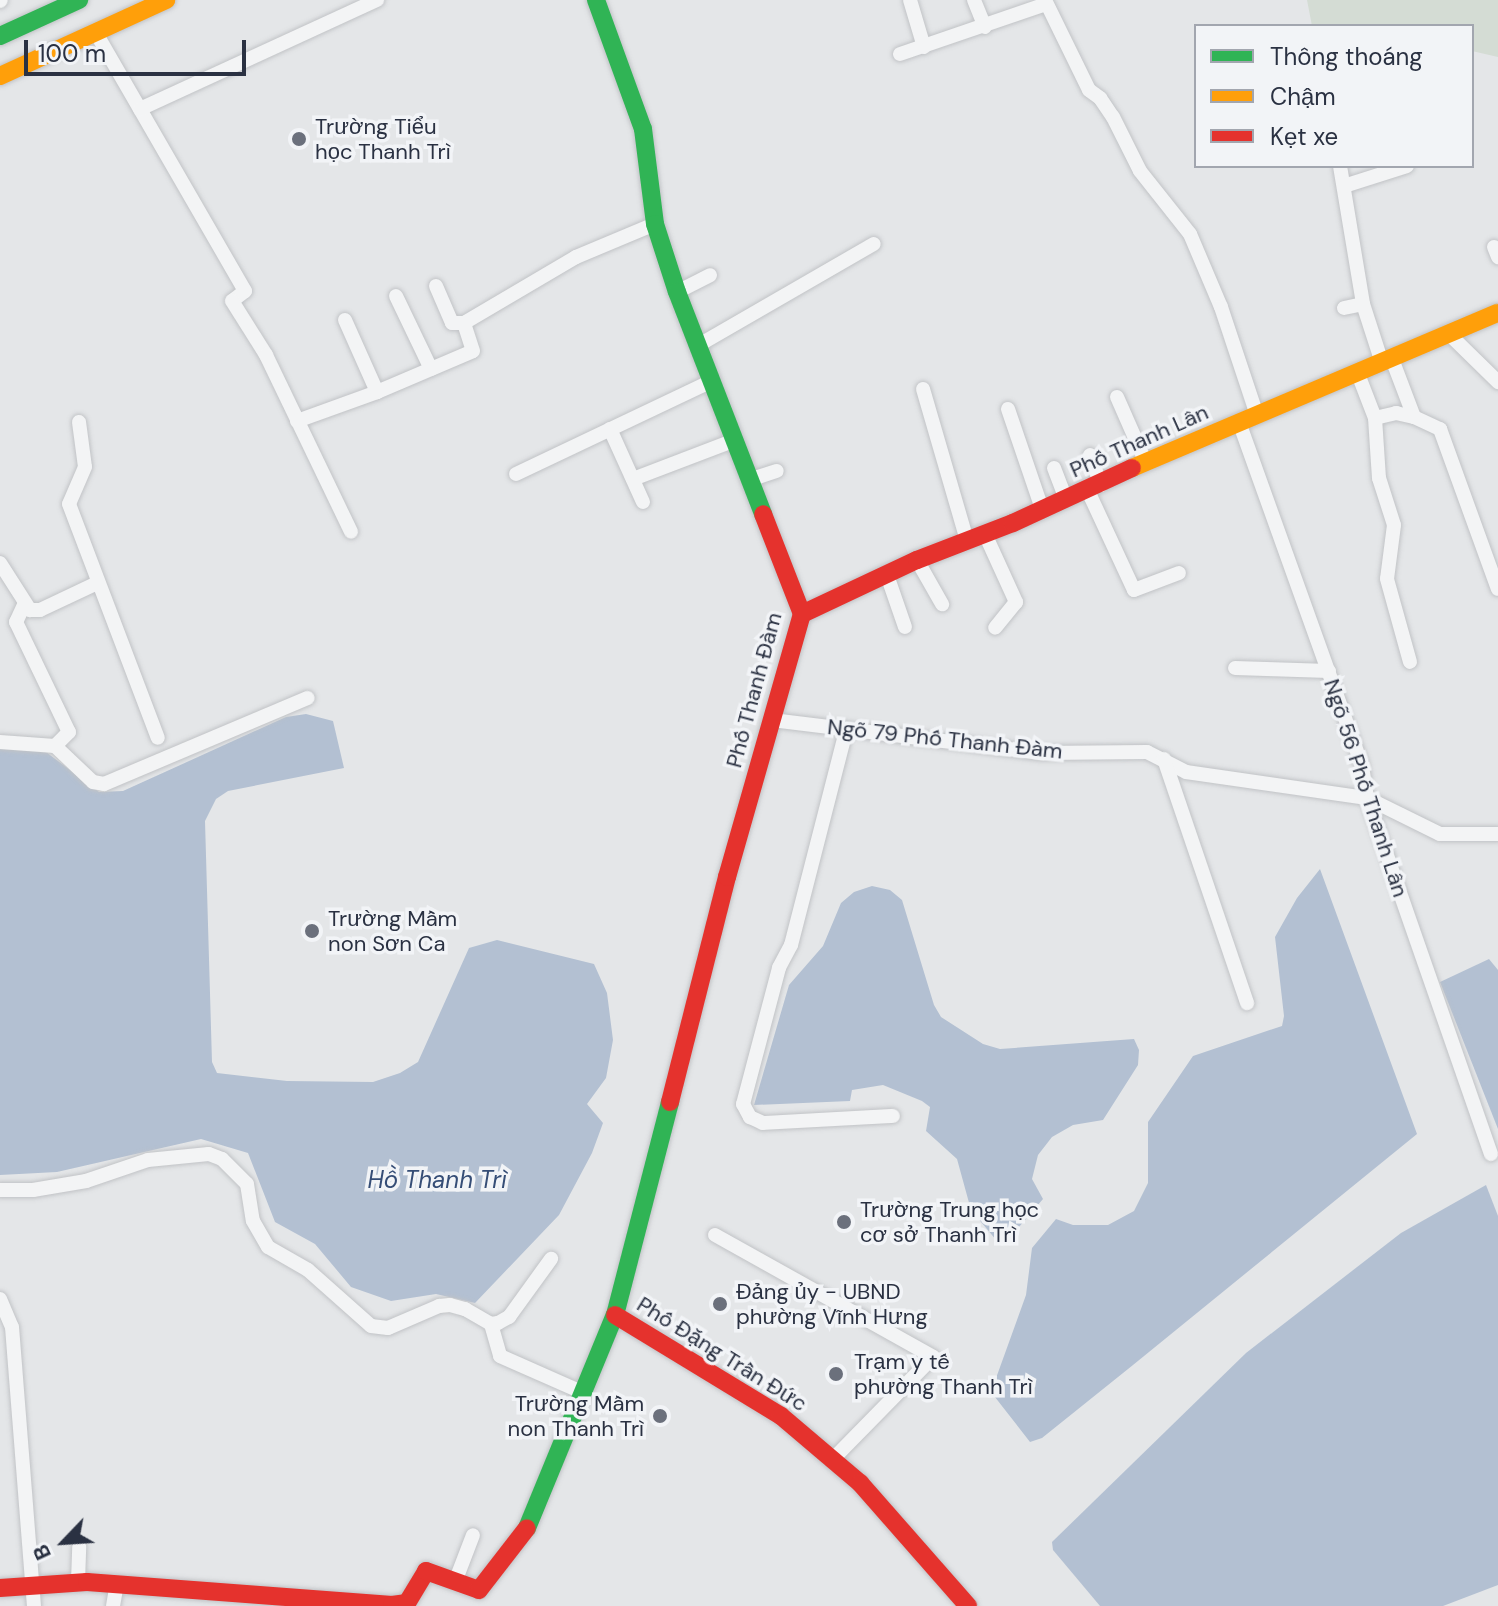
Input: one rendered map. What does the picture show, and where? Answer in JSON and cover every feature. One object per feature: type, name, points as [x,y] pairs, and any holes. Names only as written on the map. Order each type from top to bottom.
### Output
[{"type":"street","points":[[0,36],[79,0]]},
{"type":"street","points":[[0,76],[166,0]]},
{"type":"street","points":[[140,109],[377,0]]},
{"type":"street","name":"Phố Thanh Đàm","points":[[455,1582],[479,1590],[529,1525],[615,1315],[727,877],[802,614],[677,292],[655,224],[643,129],[596,0]]},
{"type":"street","points":[[910,0],[924,47]]},
{"type":"street","points":[[974,0],[985,27]]},
{"type":"street","points":[[900,54],[985,27],[1045,2],[1089,90],[1100,98],[1113,117],[1140,171],[1190,234],[1242,363],[1257,415]]},
{"type":"street","points":[[96,33],[245,291],[232,301],[266,355],[351,532]]},
{"type":"street","points":[[1340,168],[1363,304],[1414,417]]},
{"type":"street","points":[[1344,186],[1401,168]]},
{"type":"street","points":[[436,286],[452,323],[464,323],[576,257],[655,224]]},
{"type":"street","points":[[697,346],[874,244]]},
{"type":"street","points":[[677,292],[710,275]]},
{"type":"street","points":[[396,296],[431,369]]},
{"type":"street","points":[[1344,308],[1363,304]]},
{"type":"street","name":"Phố Thanh Lân","points":[[802,614],[917,560],[1095,488],[1239,422],[1498,313]]},
{"type":"street","points":[[345,320],[377,392]]},
{"type":"street","points":[[297,421],[377,392],[473,351],[464,323]]},
{"type":"street","points":[[1449,334],[1498,382]]},
{"type":"street","points":[[1358,374],[1375,418],[1379,478],[1394,525],[1387,579],[1410,662]]},
{"type":"street","points":[[516,474],[712,381]]},
{"type":"street","points":[[923,389],[976,537],[1016,602],[995,628]]},
{"type":"street","points":[[1117,397],[1146,463]]},
{"type":"street","points":[[1008,409],[1042,509]]},
{"type":"street","points":[[1375,418],[1396,413],[1440,429],[1498,589]]},
{"type":"street","points":[[79,422],[85,467],[69,504],[91,554],[97,583],[158,738]]},
{"type":"street","name":"Ngõ 56 Phố Thanh Lân","points":[[1239,422],[1362,766],[1367,798],[1491,1154]]},
{"type":"street","points":[[610,429],[643,502]]},
{"type":"street","points":[[633,479],[735,440]]},
{"type":"street","points":[[1090,455],[1095,488],[1134,590],[1179,573]]},
{"type":"street","points":[[1054,468],[1066,500]]},
{"type":"street","points":[[752,479],[777,471]]},
{"type":"street","points":[[917,560],[942,604]]},
{"type":"street","points":[[0,563],[30,610],[40,610],[97,583]]},
{"type":"street","points":[[887,575],[905,627]]},
{"type":"street","points":[[24,605],[16,622],[69,732],[55,746]]},
{"type":"street","points":[[1235,668],[1329,671]]},
{"type":"street","points":[[0,742],[55,746],[93,782],[104,784],[308,698]]},
{"type":"street","name":"Ngõ 79 Phố Thanh Đàm","points":[[772,720],[1041,753],[1147,752],[1186,772],[1367,798],[1440,834],[1498,834]]},
{"type":"street","points":[[846,731],[791,945],[779,968],[743,1104],[750,1117],[763,1123],[893,1116]]},
{"type":"street","points":[[1164,759],[1247,1003]]},
{"type":"street","points":[[0,1190],[33,1190],[86,1181],[148,1160],[209,1154],[222,1159],[247,1184],[253,1221],[268,1247],[277,1256],[308,1270],[371,1326],[388,1328],[439,1306],[465,1309],[491,1324],[500,1356],[584,1393]]},
{"type":"street","points":[[715,1235],[933,1357],[833,1459]]},
{"type":"street","points":[[491,1324],[509,1317],[551,1259]]},
{"type":"street","points":[[0,1299],[12,1327],[34,1606]]},
{"type":"street","name":"Phố Đặng Trần Đức","points":[[615,1315],[781,1416],[833,1459],[904,1530],[968,1606]]},
{"type":"street","points":[[0,1588],[31,1583],[78,1582],[117,1584],[196,1598],[368,1605],[407,1603],[426,1571],[455,1582],[473,1535]]},
{"type":"street","points":[[78,1582],[79,1547]]},
{"type":"street","points":[[113,1606],[117,1584]]},
{"type":"shaded area","points":[[1307,0],[1498,0],[1498,57],[1474,51],[1474,24],[1312,24]]},
{"type":"water","name":"Hồ Thanh Trì","points":[[306,714],[333,721],[344,768],[228,791],[216,799],[205,821],[212,1062],[217,1073],[287,1081],[373,1082],[400,1073],[418,1062],[469,948],[497,940],[594,964],[607,993],[613,1040],[606,1078],[587,1104],[603,1123],[592,1153],[559,1215],[475,1303],[436,1294],[391,1301],[351,1287],[315,1244],[275,1222],[248,1153],[201,1139],[57,1172],[0,1175],[0,747],[46,752],[99,792],[123,791],[286,717]]},
{"type":"water","points":[[1320,869],[1417,1134],[1042,1438],[1030,1442],[991,1392],[1026,1295],[1032,1248],[1056,1219],[1073,1225],[1108,1225],[1134,1211],[1148,1183],[1148,1122],[1193,1056],[1282,1026],[1284,1016],[1275,937],[1297,898]]},
{"type":"water","points":[[872,886],[890,890],[902,900],[934,1005],[941,1017],[983,1044],[1000,1049],[1134,1039],[1139,1050],[1138,1065],[1103,1120],[1073,1125],[1052,1137],[1038,1155],[1032,1179],[1043,1199],[1007,1241],[997,1241],[971,1210],[957,1159],[926,1131],[930,1107],[922,1101],[883,1085],[852,1090],[850,1101],[754,1105],[789,985],[823,946],[841,903],[854,892]]},
{"type":"water","points":[[1489,959],[1498,970],[1498,1129],[1440,982]]},
{"type":"water","points":[[1486,1185],[1498,1216],[1498,1585],[1443,1606],[1100,1606],[1053,1550],[1052,1542],[1246,1353],[1401,1233]]},
{"type":"traffic: fast","points":[[0,36],[79,0]]},
{"type":"traffic: fast","points":[[596,0],[643,129],[655,224],[677,292],[763,514]]},
{"type":"traffic: fast","points":[[527,1528],[615,1315],[670,1102]]},
{"type":"traffic: slow","points":[[0,76],[166,0]]},
{"type":"traffic: slow","points":[[1132,468],[1498,313]]},
{"type":"traffic: jam","points":[[802,614],[917,560],[1013,523],[1132,468]]},
{"type":"traffic: jam","points":[[670,1102],[727,877],[802,614],[763,514]]},
{"type":"traffic: jam","points":[[615,1315],[781,1416],[860,1483],[968,1606]]},
{"type":"traffic: jam","points":[[0,1588],[87,1582],[392,1605],[407,1603],[426,1571],[479,1590],[527,1528]]},
{"type":"place","name":"Trường Tiểu học Thanh Trì","points":[[299,139]]},
{"type":"place","name":"Trường Mầm non Sơn Ca","points":[[312,931]]},
{"type":"place","name":"Trường Trung học cơ sở Thanh Trì","points":[[844,1222]]},
{"type":"place","name":"Đảng ủy - UBND phường Vĩnh Hưng","points":[[720,1304]]},
{"type":"place","name":"Trạm y tế phường Thanh Trì","points":[[836,1374]]},
{"type":"place","name":"Trường Mầm non Thanh Trì","points":[[660,1416]]}]
